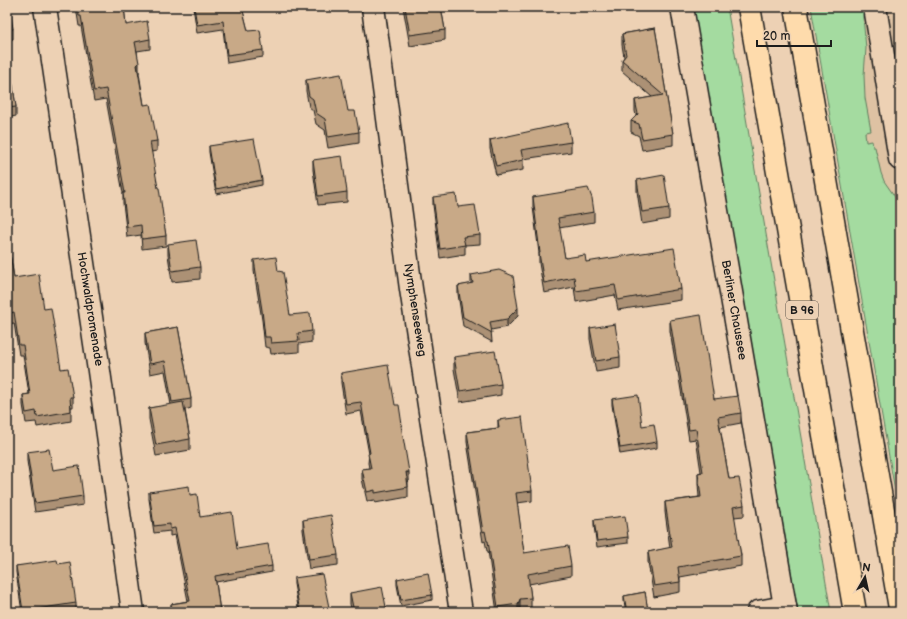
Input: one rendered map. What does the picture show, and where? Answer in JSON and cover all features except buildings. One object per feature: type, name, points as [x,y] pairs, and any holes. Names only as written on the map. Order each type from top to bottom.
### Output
[{"type":"main road","name":"B 96","points":[[750,7],[855,612]]},
{"type":"main road","points":[[796,7],[900,608]]},
{"type":"street","name":"Hochwaldpromenade","points":[[45,7],[133,612]]},
{"type":"street","name":"Nymphenseeweg","points":[[373,7],[411,289],[461,612]]},
{"type":"street","name":"Berliner Chaussee","points":[[682,7],[785,610]]},
{"type":"street","points":[[875,7],[900,159]]},
{"type":"street","points":[[758,612],[785,610]]},
{"type":"shaded area","points":[[846,7],[900,7],[900,238],[865,185]]},
{"type":"green space","points":[[693,7],[727,7],[831,612],[798,612]]},
{"type":"green space","points":[[811,7],[862,7],[866,48],[864,75],[865,98],[871,131],[865,132],[866,142],[872,141],[884,181],[900,204],[900,520]]}]
